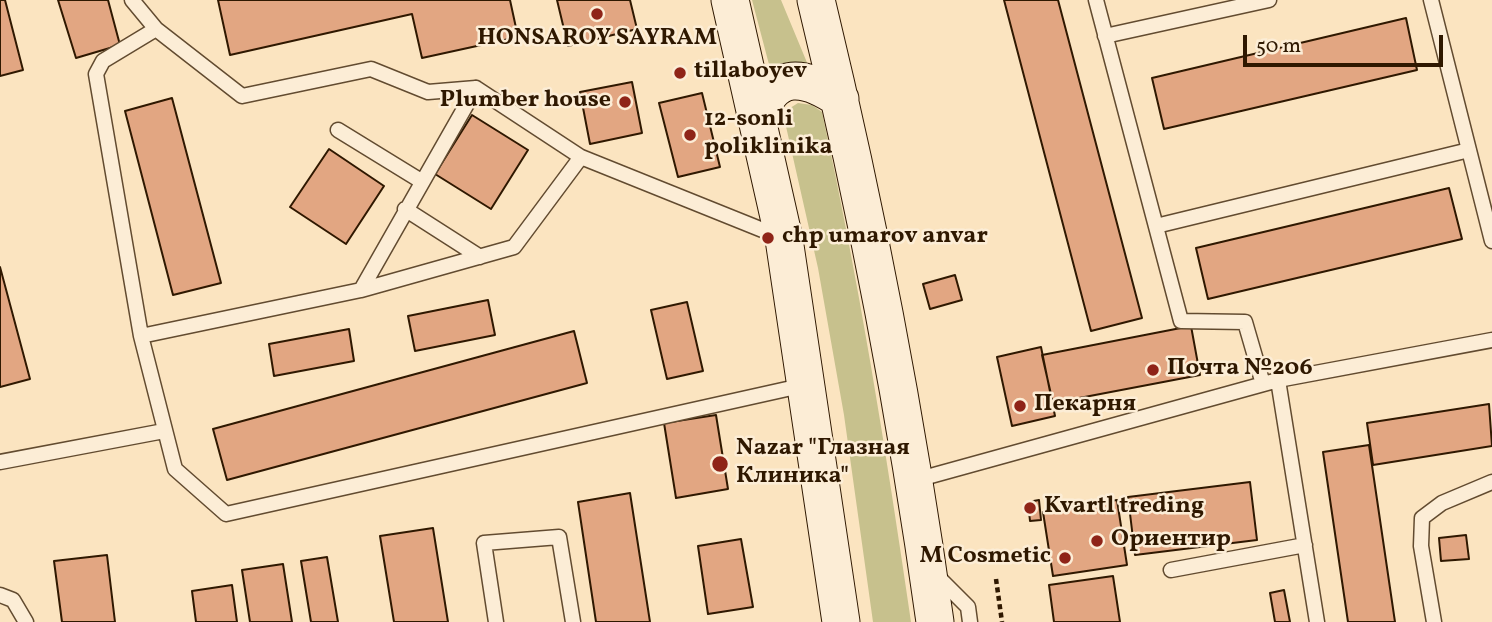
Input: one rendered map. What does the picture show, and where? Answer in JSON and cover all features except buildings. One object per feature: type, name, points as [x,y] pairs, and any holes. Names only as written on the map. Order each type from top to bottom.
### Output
[{"type":"main road","points":[[730,0],[759,115],[784,239],[841,622]]},
{"type":"main road","points":[[816,0],[882,295],[916,480],[935,622]]},
{"type":"main road","points":[[759,115],[765,97],[774,86],[783,82],[815,85],[840,99]]},
{"type":"lane","points":[[132,0],[156,29],[242,96],[371,69],[428,92],[476,88],[581,157],[784,239]]},
{"type":"lane","points":[[1096,0],[1181,321],[1245,322],[1263,384]]},
{"type":"lane","points":[[1105,36],[1269,0]]},
{"type":"lane","points":[[1431,0],[1492,241]]},
{"type":"lane","points":[[156,29],[103,61],[96,74],[141,336],[175,469],[226,514],[807,385]]},
{"type":"lane","points":[[361,290],[476,88]]},
{"type":"lane","points":[[338,130],[421,181]]},
{"type":"lane","points":[[1156,226],[1469,150]]},
{"type":"lane","points":[[141,336],[361,290],[514,247],[581,157]]},
{"type":"lane","points":[[405,209],[480,257]]},
{"type":"lane","points":[[916,480],[1278,380],[1492,340]]},
{"type":"lane","points":[[1278,380],[1317,622]]},
{"type":"lane","points":[[0,462],[164,431]]},
{"type":"lane","points":[[1434,622],[1421,547],[1422,518],[1442,503],[1492,482]]},
{"type":"lane","points":[[496,622],[484,543],[559,537],[573,622]]},
{"type":"lane","points":[[1171,570],[1305,545]]},
{"type":"lane","points":[[928,567],[968,607],[970,622]]},
{"type":"lane","points":[[0,595],[13,600],[26,622]]},
{"type":"path","points":[[996,579],[1002,622]]},
{"type":"shaded area","points":[[752,0],[781,0],[808,65],[771,72]]},
{"type":"shaded area","points":[[798,103],[812,105],[822,112],[871,366],[911,622],[873,622],[844,415],[818,268],[785,122],[787,110]]},
{"type":"place","name":"HONSAROY SAYRAM","points":[[597,14]]},
{"type":"place","name":"tillaboyev","points":[[680,73]]},
{"type":"place","name":"Plumber house","points":[[625,102]]},
{"type":"place","name":"12-sonli poliklinika","points":[[690,135]]},
{"type":"place","name":"chp umarov anvar","points":[[768,238]]},
{"type":"place","name":"Почта №206","points":[[1153,370]]},
{"type":"place","name":"Пекарня","points":[[1020,406]]},
{"type":"place","name":"Nazar \"Глазная Клиника\"","points":[[720,464]]},
{"type":"place","name":"Kvartl treding","points":[[1030,508]]},
{"type":"place","name":"Ориентир","points":[[1097,541]]},
{"type":"place","name":"M Cosmetic","points":[[1065,558]]}]
